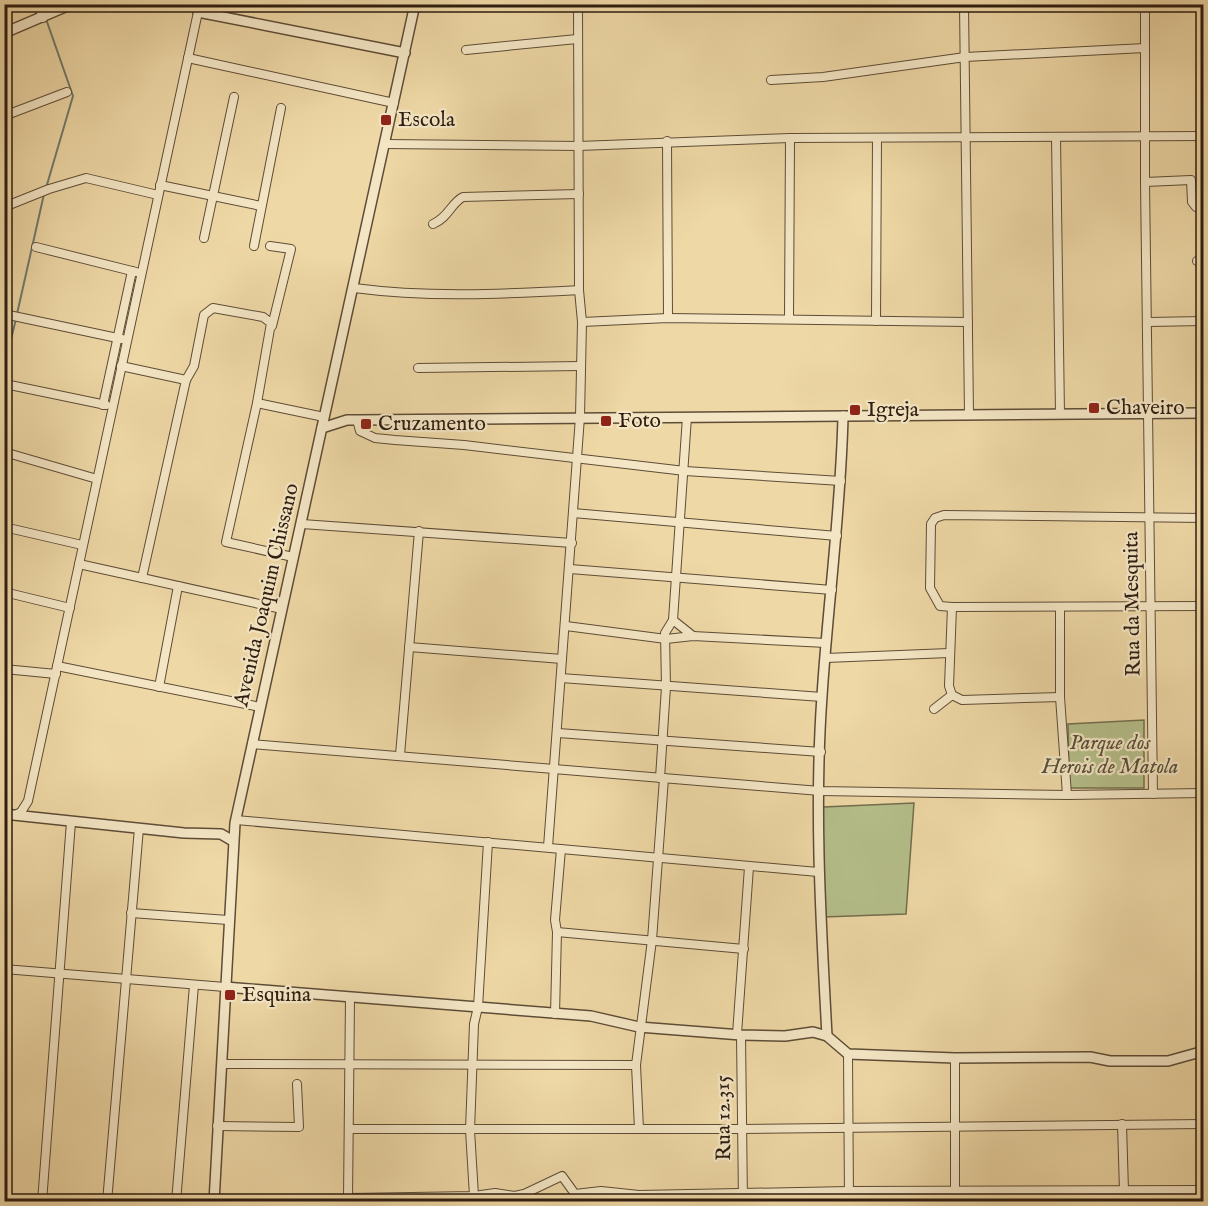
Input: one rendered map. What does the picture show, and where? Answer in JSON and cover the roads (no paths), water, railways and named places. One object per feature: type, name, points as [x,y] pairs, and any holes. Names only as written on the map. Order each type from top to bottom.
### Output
[{"type":"street","points":[[38,4],[46,15]]},
{"type":"street","points":[[4,33],[72,4]]},
{"type":"street","name":"Avenida Joaquim Chissano","points":[[214,1202],[228,920],[236,821],[415,4]]},
{"type":"street","points":[[548,848],[556,768],[580,417],[582,322],[579,290],[578,4]]},
{"type":"street","points":[[964,4],[969,415]]},
{"type":"street","name":"Rua da Mesquita","points":[[1145,4],[1144,182],[1148,322],[1153,794]]},
{"type":"street","points":[[38,818],[28,807],[28,801],[199,8],[405,53]]},
{"type":"street","points":[[466,50],[577,39]]},
{"type":"street","points":[[771,80],[823,76],[965,57],[1145,48]]},
{"type":"street","points":[[188,58],[394,103]]},
{"type":"street","points":[[4,116],[67,92]]},
{"type":"street","points":[[204,238],[234,97]]},
{"type":"street","points":[[254,246],[281,108]]},
{"type":"street","points":[[385,144],[579,146],[790,138],[1203,136]]},
{"type":"street","points":[[1056,137],[1060,414]]},
{"type":"street","points":[[789,319],[790,138]]},
{"type":"street","points":[[876,321],[877,138]]},
{"type":"street","points":[[667,141],[668,318]]},
{"type":"street","points":[[4,207],[49,189],[87,178],[158,195]]},
{"type":"street","points":[[1144,182],[1191,180],[1192,202],[1196,207],[1203,207]]},
{"type":"street","points":[[160,185],[261,206]]},
{"type":"street","points":[[432,224],[451,212],[456,200],[463,197],[579,194]]},
{"type":"street","points":[[270,246],[291,249],[271,330],[226,542],[293,556]]},
{"type":"street","points":[[36,247],[141,273]]},
{"type":"street","points":[[103,405],[132,271]]},
{"type":"street","points":[[354,288],[418,296],[579,290]]},
{"type":"street","points":[[142,578],[186,380],[194,366],[206,303],[275,316]]},
{"type":"street","points":[[204,315],[213,308],[264,318],[271,323],[271,330]]},
{"type":"street","points":[[8,314],[126,340]]},
{"type":"street","points":[[582,322],[668,318],[968,322]]},
{"type":"street","points":[[1148,322],[1203,321]]},
{"type":"street","points":[[121,366],[186,380]]},
{"type":"street","points":[[418,368],[581,366]]},
{"type":"street","points":[[5,384],[113,407]]},
{"type":"street","points":[[257,403],[326,412],[355,420]]},
{"type":"street","points":[[322,428],[355,420],[1203,413]]},
{"type":"street","points":[[827,1036],[818,872],[822,697],[842,481],[843,416]]},
{"type":"street","points":[[639,1129],[636,1065],[639,1027],[652,940],[664,741],[666,628],[674,620],[687,417]]},
{"type":"street","points":[[355,420],[360,431],[375,438],[464,445],[685,471],[842,481]]},
{"type":"street","points":[[4,452],[97,479]]},
{"type":"street","points":[[573,513],[837,536]]},
{"type":"street","points":[[1203,518],[944,515],[935,518],[931,524],[930,588],[940,606],[952,607],[1203,606]]},
{"type":"street","points":[[302,524],[572,543]]},
{"type":"street","points":[[4,527],[82,544]]},
{"type":"street","points":[[400,755],[419,531]]},
{"type":"street","points":[[79,564],[282,609]]},
{"type":"street","points":[[570,569],[832,590]]},
{"type":"street","points":[[159,687],[178,585]]},
{"type":"street","points":[[4,592],[70,608]]},
{"type":"street","points":[[952,607],[949,653],[949,687],[952,695],[962,700],[1060,697]]},
{"type":"street","points":[[1060,608],[1060,697],[1067,795]]},
{"type":"street","points":[[674,620],[693,636]]},
{"type":"street","points":[[566,626],[666,639],[693,636],[826,643]]},
{"type":"street","points":[[409,647],[562,659]]},
{"type":"street","points":[[826,658],[949,653]]},
{"type":"street","points":[[4,669],[57,670],[260,706]]},
{"type":"street","points":[[561,678],[822,697]]},
{"type":"street","points":[[934,710],[952,695]]},
{"type":"street","points":[[558,733],[821,752]]},
{"type":"street","points":[[252,744],[820,792],[1067,795],[1203,793]]},
{"type":"street","points":[[15,815],[21,812],[28,801]]},
{"type":"street","points":[[4,814],[71,822],[221,834],[233,841]]},
{"type":"street","points":[[175,831],[222,829],[236,821],[818,872]]},
{"type":"street","points":[[42,1202],[71,822]]},
{"type":"street","points":[[107,1202],[139,828]]},
{"type":"street","points":[[474,1196],[470,1130],[474,1024],[478,1007],[488,842]]},
{"type":"street","points":[[555,1014],[557,932],[555,920],[561,849]]},
{"type":"street","name":"Rua 12.315","points":[[743,1198],[739,1034],[749,867]]},
{"type":"street","points":[[131,913],[228,920]]},
{"type":"street","points":[[557,932],[744,949]]},
{"type":"street","points":[[4,969],[127,981],[591,1016],[639,1027],[785,1036],[813,1032],[827,1036],[848,1054],[955,1058],[1090,1058],[1110,1062],[1168,1060],[1203,1052]]},
{"type":"street","points":[[176,1202],[194,985]]},
{"type":"street","points":[[350,998],[348,1200],[474,1196],[495,1193],[515,1196],[562,1176],[577,1198],[601,1191],[639,1198],[743,1198],[849,1191],[1203,1190]]},
{"type":"street","points":[[848,1054],[849,1202]]},
{"type":"street","points":[[955,1058],[953,1125],[955,1202]]},
{"type":"street","points":[[222,1064],[636,1065]]},
{"type":"street","points":[[217,1126],[299,1127],[297,1084]]},
{"type":"street","points":[[1122,1124],[1124,1191]]},
{"type":"street","points":[[349,1129],[741,1129],[848,1126],[1203,1124]]},
{"type":"waterway","points":[[46,19],[73,96],[46,188]]},
{"type":"waterway","points":[[17,314],[44,194]]},
{"type":"waterway","points":[[4,368],[16,319]]},
{"type":"place","name":"Escola","points":[[386,120]]},
{"type":"place","name":"Chaveiro","points":[[1094,408]]},
{"type":"place","name":"Igreja","points":[[855,410]]},
{"type":"place","name":"Foto","points":[[606,421]]},
{"type":"place","name":"Cruzamento","points":[[366,424]]},
{"type":"place","name":"Esquina","points":[[230,995]]},
{"type":"park label","name":"Parque dos Herois de Matola","points":[[1110,755]]}]
